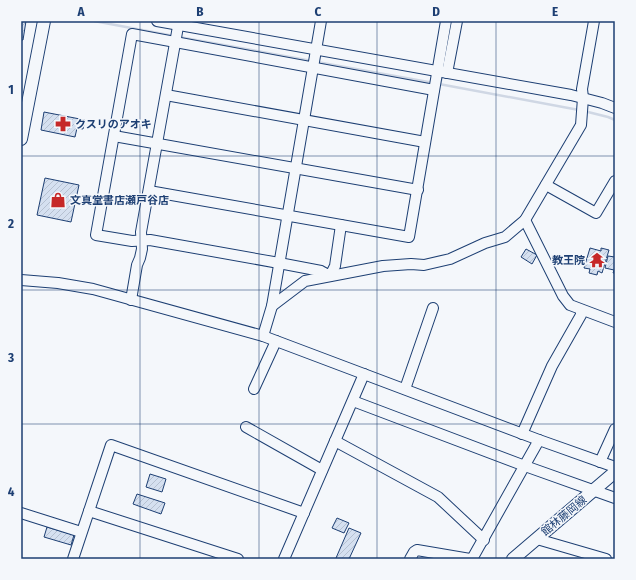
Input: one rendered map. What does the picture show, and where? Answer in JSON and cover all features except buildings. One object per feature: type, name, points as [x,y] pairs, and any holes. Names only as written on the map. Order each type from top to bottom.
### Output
[{"type":"main road","points":[[21,139],[44,21]]},
{"type":"main road","name":"館林藤岡線","points":[[513,559],[615,472]]},
{"type":"street","points":[[157,21],[178,23],[583,98],[615,108]]},
{"type":"street","points":[[264,336],[272,306],[321,21]]},
{"type":"street","points":[[442,72],[446,21]]},
{"type":"street","points":[[149,191],[409,237],[434,90],[442,72],[457,21]]},
{"type":"street","points":[[272,306],[305,281],[383,266],[411,264],[424,265],[450,259],[485,243],[505,237],[525,220],[581,125],[583,98],[582,89],[594,21]]},
{"type":"street","points":[[131,300],[137,265],[142,249],[141,232],[178,23]]},
{"type":"street","points":[[330,276],[321,271],[150,240],[141,241],[96,235],[132,34],[434,90]]},
{"type":"street","points":[[166,95],[425,142]]},
{"type":"street","points":[[114,136],[418,190]]},
{"type":"street","points":[[546,185],[596,213],[615,181]]},
{"type":"street","points":[[525,220],[563,296],[570,305],[615,322]]},
{"type":"street","points":[[330,276],[336,266],[341,225]]},
{"type":"street","points":[[21,280],[58,283],[93,290],[264,336],[522,434],[615,467]]},
{"type":"street","points":[[405,390],[433,308]]},
{"type":"street","points":[[522,434],[552,366],[581,315],[581,310]]},
{"type":"street","points":[[254,389],[276,341]]},
{"type":"street","points":[[288,558],[304,513],[364,374]]},
{"type":"street","points":[[353,401],[525,466],[615,498]]},
{"type":"street","points":[[246,427],[322,470]]},
{"type":"street","points":[[600,462],[615,429]]},
{"type":"street","points":[[410,559],[417,550],[471,559],[484,540],[539,440]]},
{"type":"street","points":[[335,441],[438,497],[484,540]]},
{"type":"street","points":[[73,559],[111,445],[304,513]]},
{"type":"street","points":[[89,511],[238,559]]},
{"type":"street","points":[[21,513],[81,532]]},
{"type":"street","points":[[537,539],[606,559]]},
{"type":"waterway","points":[[94,21],[174,36]]},
{"type":"waterway","points":[[179,37],[312,61]]},
{"type":"waterway","points":[[317,62],[434,83]]},
{"type":"waterway","points":[[440,84],[443,74]]},
{"type":"waterway","points":[[439,84],[579,110]]},
{"type":"waterway","points":[[584,111],[615,120]]},
{"type":"place","name":"クスリのアオキ","points":[[63,124]]},
{"type":"place","name":"文真堂書店瀬戸谷店","points":[[58,200]]},
{"type":"place","name":"教王院","points":[[597,260]]}]
